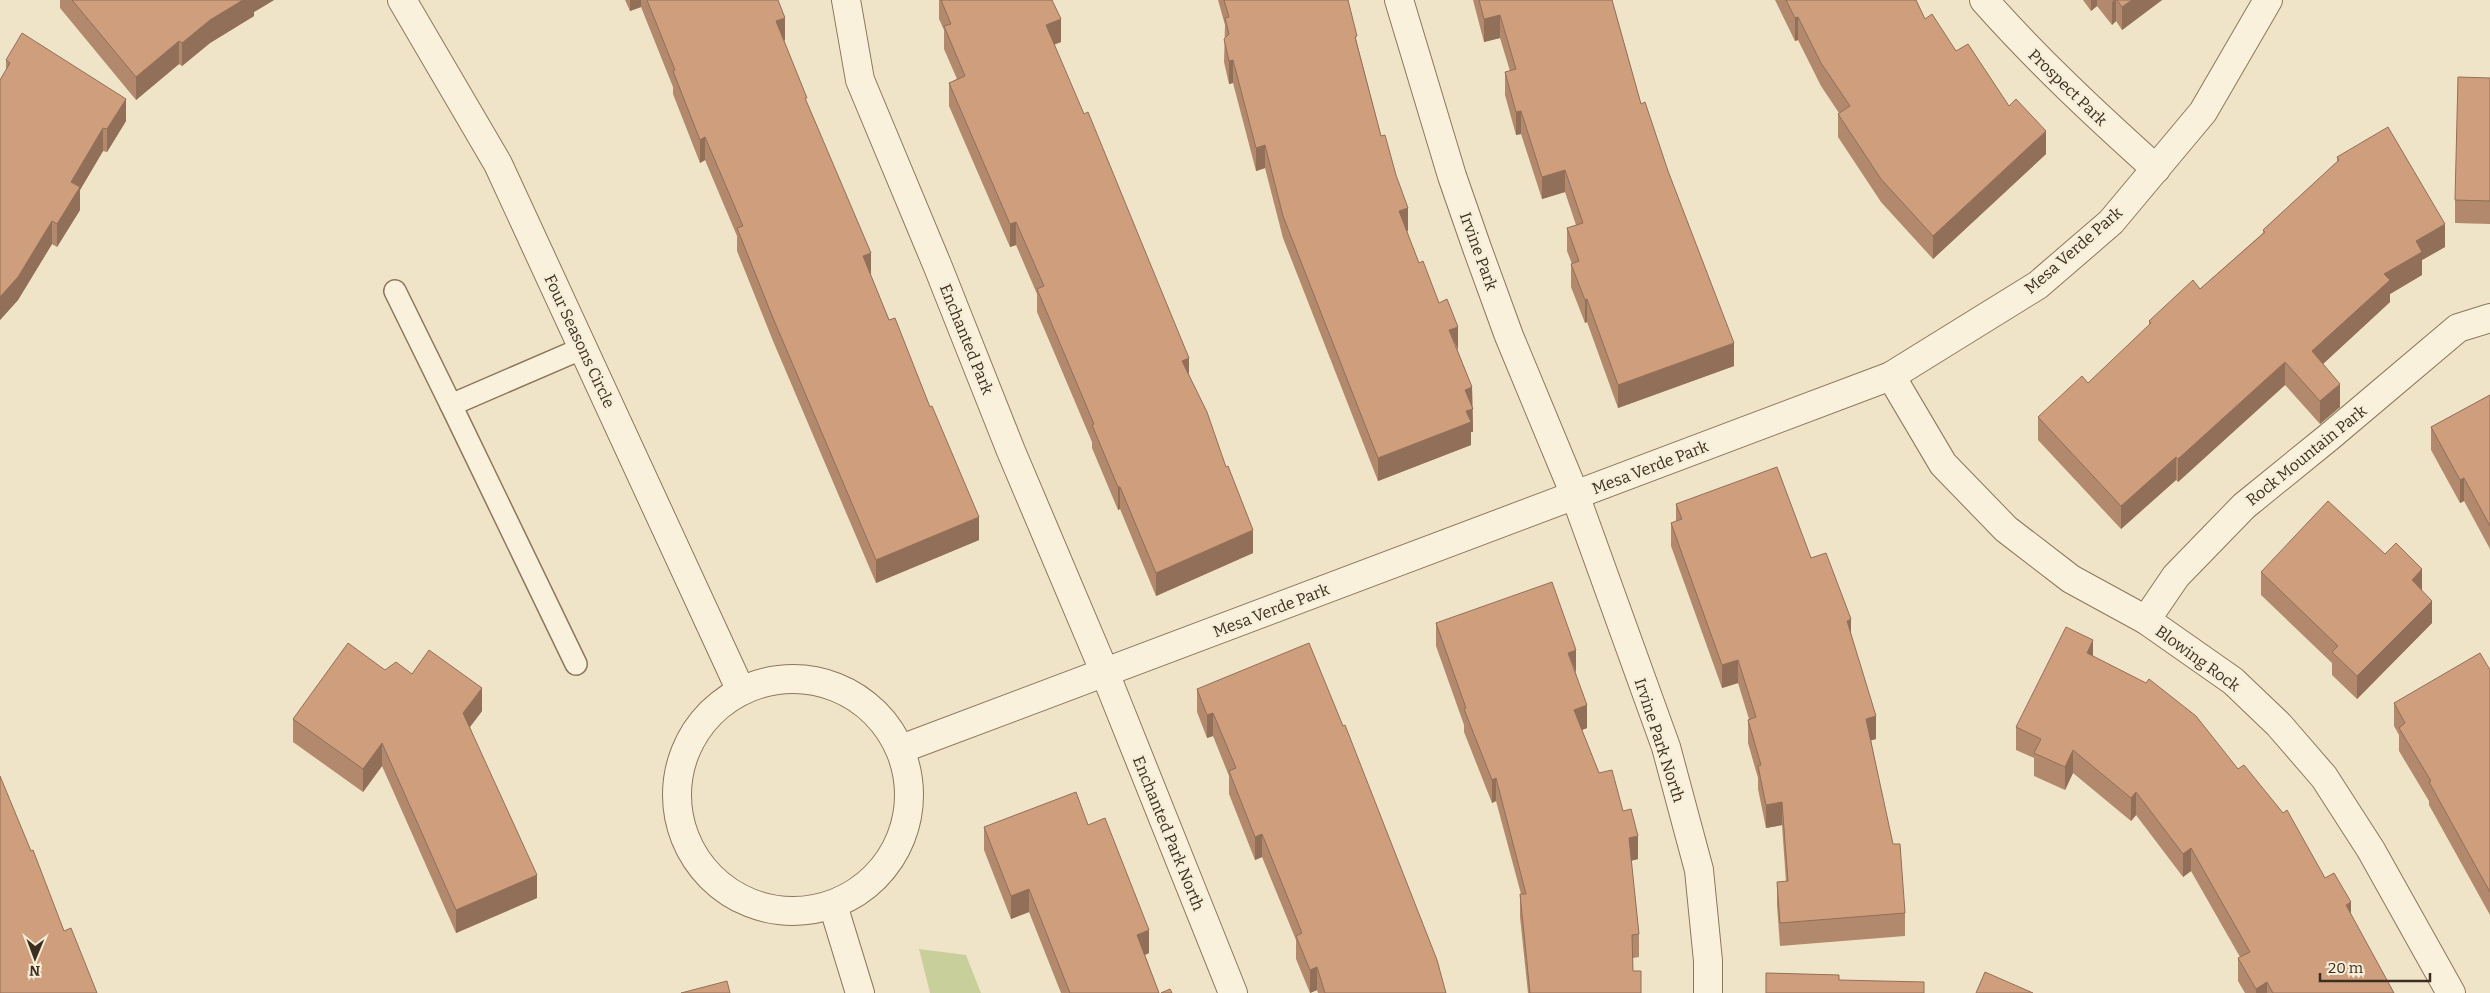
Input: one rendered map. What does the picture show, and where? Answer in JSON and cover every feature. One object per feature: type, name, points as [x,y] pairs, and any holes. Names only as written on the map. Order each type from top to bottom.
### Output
[{"type":"street","name":"Four Seasons Circle","points":[[402,0],[498,164],[741,691]]},
{"type":"street","name":"Enchanted Park","points":[[846,0],[860,80],[1011,451],[1105,672]]},
{"type":"street","name":"Irvine Park","points":[[1399,0],[1447,158],[1477,248],[1509,336],[1575,495]]},
{"type":"street","name":"Prospect Park","points":[[1984,0],[2027,49],[2074,95],[2156,169]]},
{"type":"street","name":"Mesa Verde Park","points":[[901,749],[1891,376],[2038,285],[2111,222],[2203,112],[2268,0]]},
{"type":"street","name":"Rock Mountain Park","points":[[2146,620],[2176,576],[2244,506],[2458,328],[2490,318]]},
{"type":"street","name":"Blowing Rock","points":[[1891,376],[1943,464],[2006,529],[2071,579],[2146,620],[2232,681],[2279,725],[2324,777],[2371,850],[2451,993]]},
{"type":"street","name":"Irvine Park North","points":[[1575,495],[1666,747],[1699,870],[1708,961],[1708,993]]},
{"type":"street","name":"Enchanted Park North","points":[[1105,672],[1233,993]]},
{"type":"street","points":[[777,680],[787,680],[815,681],[851,694],[880,718],[901,749],[910,786],[907,824],[892,859],[866,887],[833,905],[794,912],[755,906],[721,888],[694,858],[679,822],[676,783],[687,746],[709,713],[741,691],[777,680]]},
{"type":"street","points":[[833,905],[860,993]]},
{"type":"lane","points":[[394,291],[576,664]]},
{"type":"lane","points":[[451,405],[583,348]]},
{"type":"green space","points":[[919,949],[966,955],[981,993],[930,993]]},
{"type":"building","points":[[72,0],[243,0],[210,20],[182,43],[179,41],[136,77]]},
{"type":"building","points":[[647,0],[778,0],[785,18],[776,21],[807,98],[805,98],[871,253],[863,256],[889,320],[895,318],[930,407],[932,406],[979,517],[876,560],[773,318],[737,228],[743,226],[705,137],[700,140]]},
{"type":"building","points":[[941,0],[1052,0],[1061,19],[1046,25],[1084,114],[1088,112],[1189,358],[1182,361],[1207,412],[1226,467],[1228,466],[1253,530],[1156,573],[1092,425],[1094,424],[1037,289],[1044,286],[1016,222],[1010,224],[949,83],[965,76],[944,26],[951,24]]},
{"type":"building","points":[[1224,0],[1348,0],[1357,36],[1355,37],[1381,136],[1385,135],[1396,175],[1408,208],[1399,211],[1419,263],[1423,261],[1439,303],[1447,299],[1458,327],[1449,330],[1472,387],[1465,390],[1473,409],[1466,411],[1471,422],[1378,458],[1283,216],[1265,145],[1256,148],[1233,60],[1229,61],[1224,39],[1229,34],[1225,18],[1229,17]]},
{"type":"building","points":[[1479,0],[1612,0],[1641,104],[1645,102],[1668,171],[1734,343],[1618,385],[1587,299],[1585,300],[1571,264],[1579,261],[1567,228],[1583,223],[1565,170],[1542,177],[1521,111],[1516,112],[1505,72],[1516,69],[1500,15],[1484,19]]},
{"type":"building","points":[[1786,0],[1916,0],[1925,19],[1932,14],[1956,51],[1968,44],[2009,106],[2016,99],[2046,131],[1933,236],[1881,179],[1838,114],[1850,106],[1821,63],[1798,17],[1795,18]]},
{"type":"building","points":[[2117,0],[2132,0],[2122,7]]},
{"type":"building","points":[[22,33],[126,99],[107,129],[103,128],[71,182],[80,187],[57,224],[52,221],[18,277],[0,297],[0,80],[10,63],[6,60]]},
{"type":"building","points":[[2458,77],[2490,78],[2490,201],[2455,200]]},
{"type":"building","points":[[2388,127],[2445,224],[2416,241],[2422,252],[2384,274],[2390,280],[2312,351],[2340,384],[2320,401],[2285,362],[2178,459],[2176,457],[2121,506],[2038,417],[2082,376],[2088,383],[2151,323],[2149,321],[2193,280],[2200,289],[2265,232],[2263,230],[2339,160],[2337,157]]},
{"type":"building","points":[[2490,395],[2490,526],[2464,478],[2460,480],[2431,427]]},
{"type":"building","points":[[1777,467],[1811,558],[1826,553],[1851,619],[1847,621],[1876,716],[1866,719],[1893,844],[1900,844],[1905,913],[1780,923],[1777,882],[1788,881],[1782,802],[1766,805],[1758,766],[1761,765],[1748,720],[1756,717],[1738,660],[1722,665],[1671,523],[1682,519],[1676,504]]},
{"type":"building","points":[[2328,501],[2385,554],[2396,543],[2422,569],[2412,580],[2432,601],[2357,676],[2332,652],[2338,646],[2261,572]]},
{"type":"building","points":[[1552,582],[1576,650],[1568,653],[1587,705],[1574,710],[1599,773],[1612,770],[1623,811],[1631,809],[1638,836],[1629,838],[1639,934],[1632,935],[1633,971],[1641,971],[1641,993],[1530,993],[1520,894],[1526,894],[1496,778],[1492,780],[1464,709],[1466,708],[1436,623]]},
{"type":"building","points":[[2066,627],[2093,640],[2087,653],[2146,683],[2149,679],[2196,716],[2238,769],[2244,765],[2283,813],[2287,810],[2325,878],[2334,873],[2351,902],[2346,905],[2394,993],[2273,993],[2267,982],[2256,989],[2238,958],[2250,952],[2191,848],[2183,854],[2136,792],[2131,798],[2073,750],[2065,767],[2034,753],[2041,739],[2016,727]]},
{"type":"building","points":[[348,643],[385,670],[396,662],[412,674],[429,650],[482,688],[463,713],[537,875],[456,910],[382,743],[363,769],[293,719]]},
{"type":"building","points":[[1309,643],[1343,726],[1345,725],[1437,960],[1446,993],[1325,993],[1317,967],[1310,970],[1296,936],[1302,933],[1262,834],[1255,837],[1229,771],[1236,768],[1213,713],[1207,715],[1197,689]]},
{"type":"building","points":[[2480,653],[2490,670],[2490,892],[2429,782],[2431,781],[2399,728],[2405,723],[2394,703]]},
{"type":"building","points":[[0,776],[31,851],[33,850],[64,931],[71,928],[97,993],[0,993]]},
{"type":"building","points":[[1076,792],[1088,825],[1105,818],[1149,930],[1137,935],[1159,993],[1070,993],[1029,889],[1011,896],[984,827]]},
{"type":"building","points":[[1985,972],[2033,993],[1976,993]]},
{"type":"building","points":[[1766,973],[1839,975],[1839,980],[1924,982],[1924,993],[1766,993]]},
{"type":"building","points":[[727,981],[730,993],[681,993]]},
{"type":"building","points":[[1170,989],[1172,993],[1161,993]]}]
